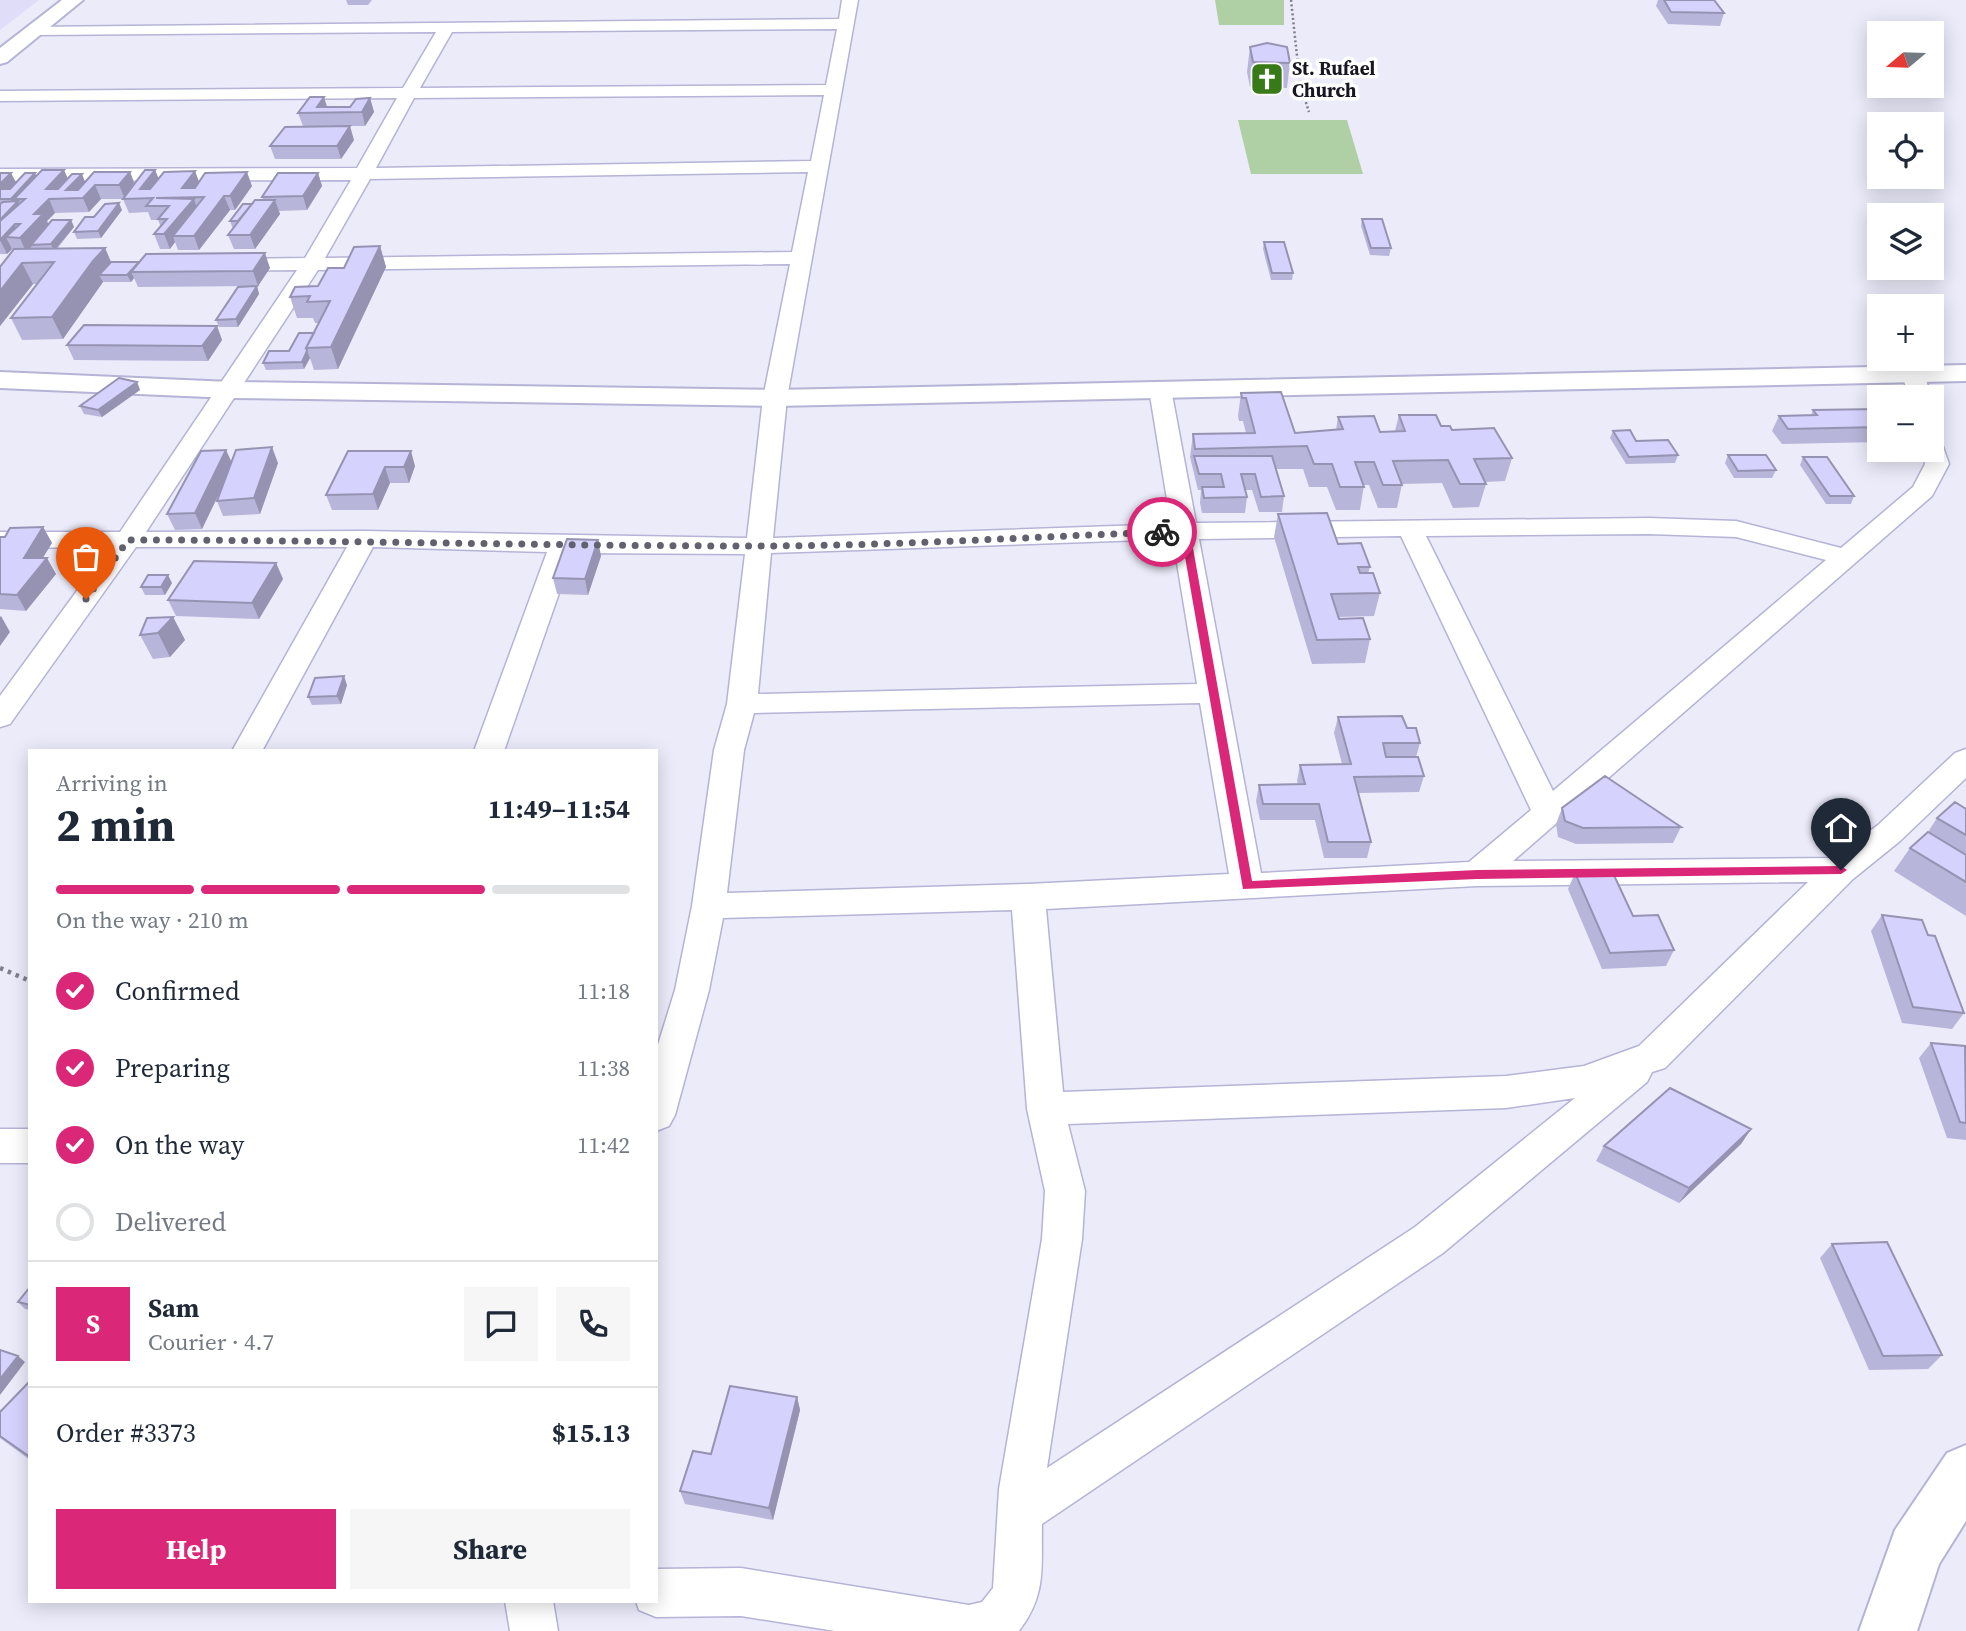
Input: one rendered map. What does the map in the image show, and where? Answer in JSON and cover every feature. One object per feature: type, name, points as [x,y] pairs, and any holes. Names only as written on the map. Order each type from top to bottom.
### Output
[{"type":"street","points":[[0,58],[74,0]]},
{"type":"street","points":[[658,1108],[692,989],[709,906],[729,750],[742,704],[775,398],[850,0]]},
{"type":"street","points":[[35,30],[846,24]]},
{"type":"street","points":[[0,716],[128,540],[231,390],[311,264],[406,93],[447,27]]},
{"type":"street","points":[[0,96],[833,90]]},
{"type":"street","points":[[0,175],[362,174],[819,166]]},
{"type":"street","points":[[203,265],[802,258]]},
{"type":"street","points":[[1921,385],[1966,373]]},
{"type":"street","points":[[0,380],[231,390],[775,398],[1160,388],[1867,386]]},
{"type":"street","points":[[1160,388],[1247,886]]},
{"type":"street","points":[[1477,874],[1923,491],[1937,462]]},
{"type":"street","points":[[0,540],[364,540],[759,546],[1185,531],[1649,526],[1736,528],[1846,557]]},
{"type":"street","points":[[1409,527],[1548,813]]},
{"type":"street","points":[[248,749],[364,540]]},
{"type":"street","points":[[490,749],[563,545]]},
{"type":"street","points":[[0,677],[29,677]]},
{"type":"street","points":[[742,704],[1213,693]]},
{"type":"street","points":[[1020,1512],[1429,1240],[1652,1057],[1841,870],[1889,833],[1966,760]]},
{"type":"street","points":[[709,906],[1028,897],[1477,874],[1841,870]]},
{"type":"street","points":[[658,1594],[741,1592],[968,1629],[996,1622],[1016,1597],[1020,1512],[1037,1380],[1062,1239],[1065,1191],[1046,1109],[1028,897]]},
{"type":"street","points":[[1046,1109],[1506,1092],[1584,1081],[1652,1057]]},
{"type":"street","points":[[0,1146],[28,1146]]},
{"type":"street","points":[[1888,1631],[1915,1550],[1966,1472]]},
{"type":"street","points":[[529,1603],[534,1631]]},
{"type":"path","points":[[1291,0],[1300,84],[1308,112]]},
{"type":"path","points":[[0,968],[28,980]]},
{"type":"shaded area","points":[[0,0],[39,0],[0,30]]},
{"type":"green space","points":[[1215,0],[1284,0],[1284,25],[1219,25]]},
{"type":"green space","points":[[1238,120],[1347,120],[1363,174],[1251,174]]},
{"type":"building","points":[[1664,0],[1714,0],[1724,13],[1671,12]]},
{"type":"building","points":[[1267,43],[1287,47],[1290,63],[1253,62],[1250,47]]},
{"type":"building","points":[[310,97],[324,97],[317,107],[350,107],[356,99],[370,98],[362,112],[298,113]]},
{"type":"building","points":[[350,126],[337,146],[270,146],[285,127]]},
{"type":"building","points":[[42,170],[64,170],[46,189],[58,189],[72,174],[82,174],[66,190],[78,190],[94,172],[130,172],[119,185],[95,185],[83,198],[49,199],[34,214],[43,214],[20,238],[6,237],[20,224],[15,224],[0,240],[0,221],[25,199],[14,199]]},
{"type":"building","points":[[145,170],[155,170],[140,189],[150,189],[164,172],[195,171],[182,188],[195,188],[205,173],[247,172],[230,196],[224,196],[194,236],[173,236],[204,197],[156,198],[194,199],[164,234],[154,234],[167,219],[158,219],[169,206],[146,206],[153,198],[123,199]]},
{"type":"building","points":[[0,173],[11,173],[0,184]]},
{"type":"building","points":[[25,173],[35,173],[11,199],[0,199],[0,189],[10,189]]},
{"type":"building","points":[[278,173],[318,173],[303,196],[262,197]]},
{"type":"building","points":[[255,200],[275,200],[250,235],[228,235]]},
{"type":"building","points":[[18,201],[0,220],[0,204]]},
{"type":"building","points":[[119,203],[98,231],[74,232],[85,217],[94,217],[105,204]]},
{"type":"building","points":[[243,204],[252,204],[238,221],[230,221]]},
{"type":"building","points":[[1362,219],[1382,219],[1391,248],[1371,248]]},
{"type":"building","points":[[52,220],[71,220],[51,244],[31,245]]},
{"type":"building","points":[[1264,242],[1284,242],[1293,273],[1272,273]]},
{"type":"building","points":[[380,246],[331,347],[306,348],[330,301],[307,302],[310,296],[290,297],[295,287],[318,286],[328,268],[344,268],[354,247]]},
{"type":"building","points":[[105,248],[52,317],[11,318],[54,262],[22,263],[0,291],[0,267],[14,249]]},
{"type":"building","points":[[265,253],[253,271],[131,272],[146,254]]},
{"type":"building","points":[[111,262],[139,262],[127,275],[99,275]]},
{"type":"building","points":[[257,286],[236,319],[216,320],[238,287]]},
{"type":"building","points":[[84,325],[217,326],[202,346],[67,345]]},
{"type":"building","points":[[299,333],[314,333],[302,362],[263,363],[269,351],[289,351]]},
{"type":"building","points":[[119,378],[137,382],[98,410],[80,406]]},
{"type":"building","points":[[1281,392],[1295,433],[1343,429],[1338,417],[1374,416],[1380,432],[1405,431],[1399,415],[1436,415],[1441,426],[1450,426],[1452,430],[1494,428],[1512,458],[1474,459],[1486,484],[1460,484],[1448,460],[1393,461],[1402,485],[1383,485],[1374,462],[1355,462],[1364,487],[1340,487],[1332,464],[1314,464],[1307,446],[1195,449],[1193,434],[1255,433],[1246,398],[1242,398],[1241,393]]},
{"type":"building","points":[[1867,409],[1867,427],[1788,429],[1779,416],[1817,415],[1813,410]]},
{"type":"building","points":[[1630,430],[1636,441],[1668,440],[1678,455],[1629,457],[1613,431]]},
{"type":"building","points":[[272,447],[254,498],[217,501],[236,450]]},
{"type":"building","points":[[226,450],[195,513],[167,514],[201,451]]},
{"type":"building","points":[[348,451],[411,451],[404,467],[385,467],[373,494],[326,495]]},
{"type":"building","points":[[1728,455],[1766,455],[1776,470],[1738,471]]},
{"type":"building","points":[[1194,456],[1272,456],[1284,496],[1261,497],[1255,474],[1241,474],[1247,497],[1204,498],[1202,487],[1224,487],[1221,474],[1199,474]]},
{"type":"building","points":[[1803,457],[1827,457],[1854,496],[1830,496]]},
{"type":"building","points":[[1327,513],[1338,544],[1361,543],[1370,567],[1358,567],[1360,573],[1373,573],[1380,593],[1331,594],[1339,619],[1363,618],[1370,639],[1317,640],[1278,514]]},
{"type":"building","points":[[43,527],[24,558],[47,558],[17,595],[0,594],[0,537],[5,537],[10,528]]},
{"type":"building","points":[[567,539],[598,540],[585,579],[553,578]]},
{"type":"building","points":[[194,561],[276,563],[252,603],[168,600]]},
{"type":"building","points":[[148,575],[168,575],[161,587],[141,587]]},
{"type":"building","points":[[173,617],[158,633],[140,635],[147,618]]},
{"type":"building","points":[[344,676],[337,696],[308,697],[315,678]]},
{"type":"building","points":[[1402,716],[1407,728],[1416,728],[1420,743],[1383,743],[1386,757],[1418,757],[1424,776],[1354,777],[1371,842],[1328,842],[1319,804],[1263,804],[1259,785],[1305,784],[1300,765],[1351,764],[1338,717]]},
{"type":"building","points":[[1605,776],[1681,827],[1583,828],[1565,821],[1562,808]]},
{"type":"building","points":[[1955,802],[1966,809],[1966,835],[1937,818]]},
{"type":"building","points":[[1928,832],[1966,855],[1966,882],[1910,848]]},
{"type":"building","points":[[1612,871],[1633,916],[1658,915],[1674,950],[1610,953],[1575,873]]},
{"type":"building","points":[[1882,915],[1922,920],[1928,935],[1935,936],[1964,1013],[1913,1007]]},
{"type":"building","points":[[1931,1043],[1965,1046],[1966,1123],[1960,1122]]},
{"type":"building","points":[[1670,1088],[1751,1129],[1689,1188],[1604,1146]]},
{"type":"building","points":[[1887,1242],[1942,1355],[1883,1356],[1832,1244]]},
{"type":"building","points":[[28,1290],[28,1304],[18,1302]]},
{"type":"building","points":[[0,1350],[18,1356],[0,1379]]},
{"type":"building","points":[[28,1383],[28,1456],[0,1436],[0,1412]]},
{"type":"building","points":[[730,1386],[797,1397],[769,1508],[680,1491],[693,1451],[711,1454]]},
{"type":"way so far","points":[[86,599],[128,540],[364,540],[759,546],[1162,532]]},
{"type":"place","name":"St. Rufael Church","points":[[1267,79]]},
{"type":"route","points":[[1162,532],[1185,531],[1247,886],[1477,874],[1841,870]]}]
